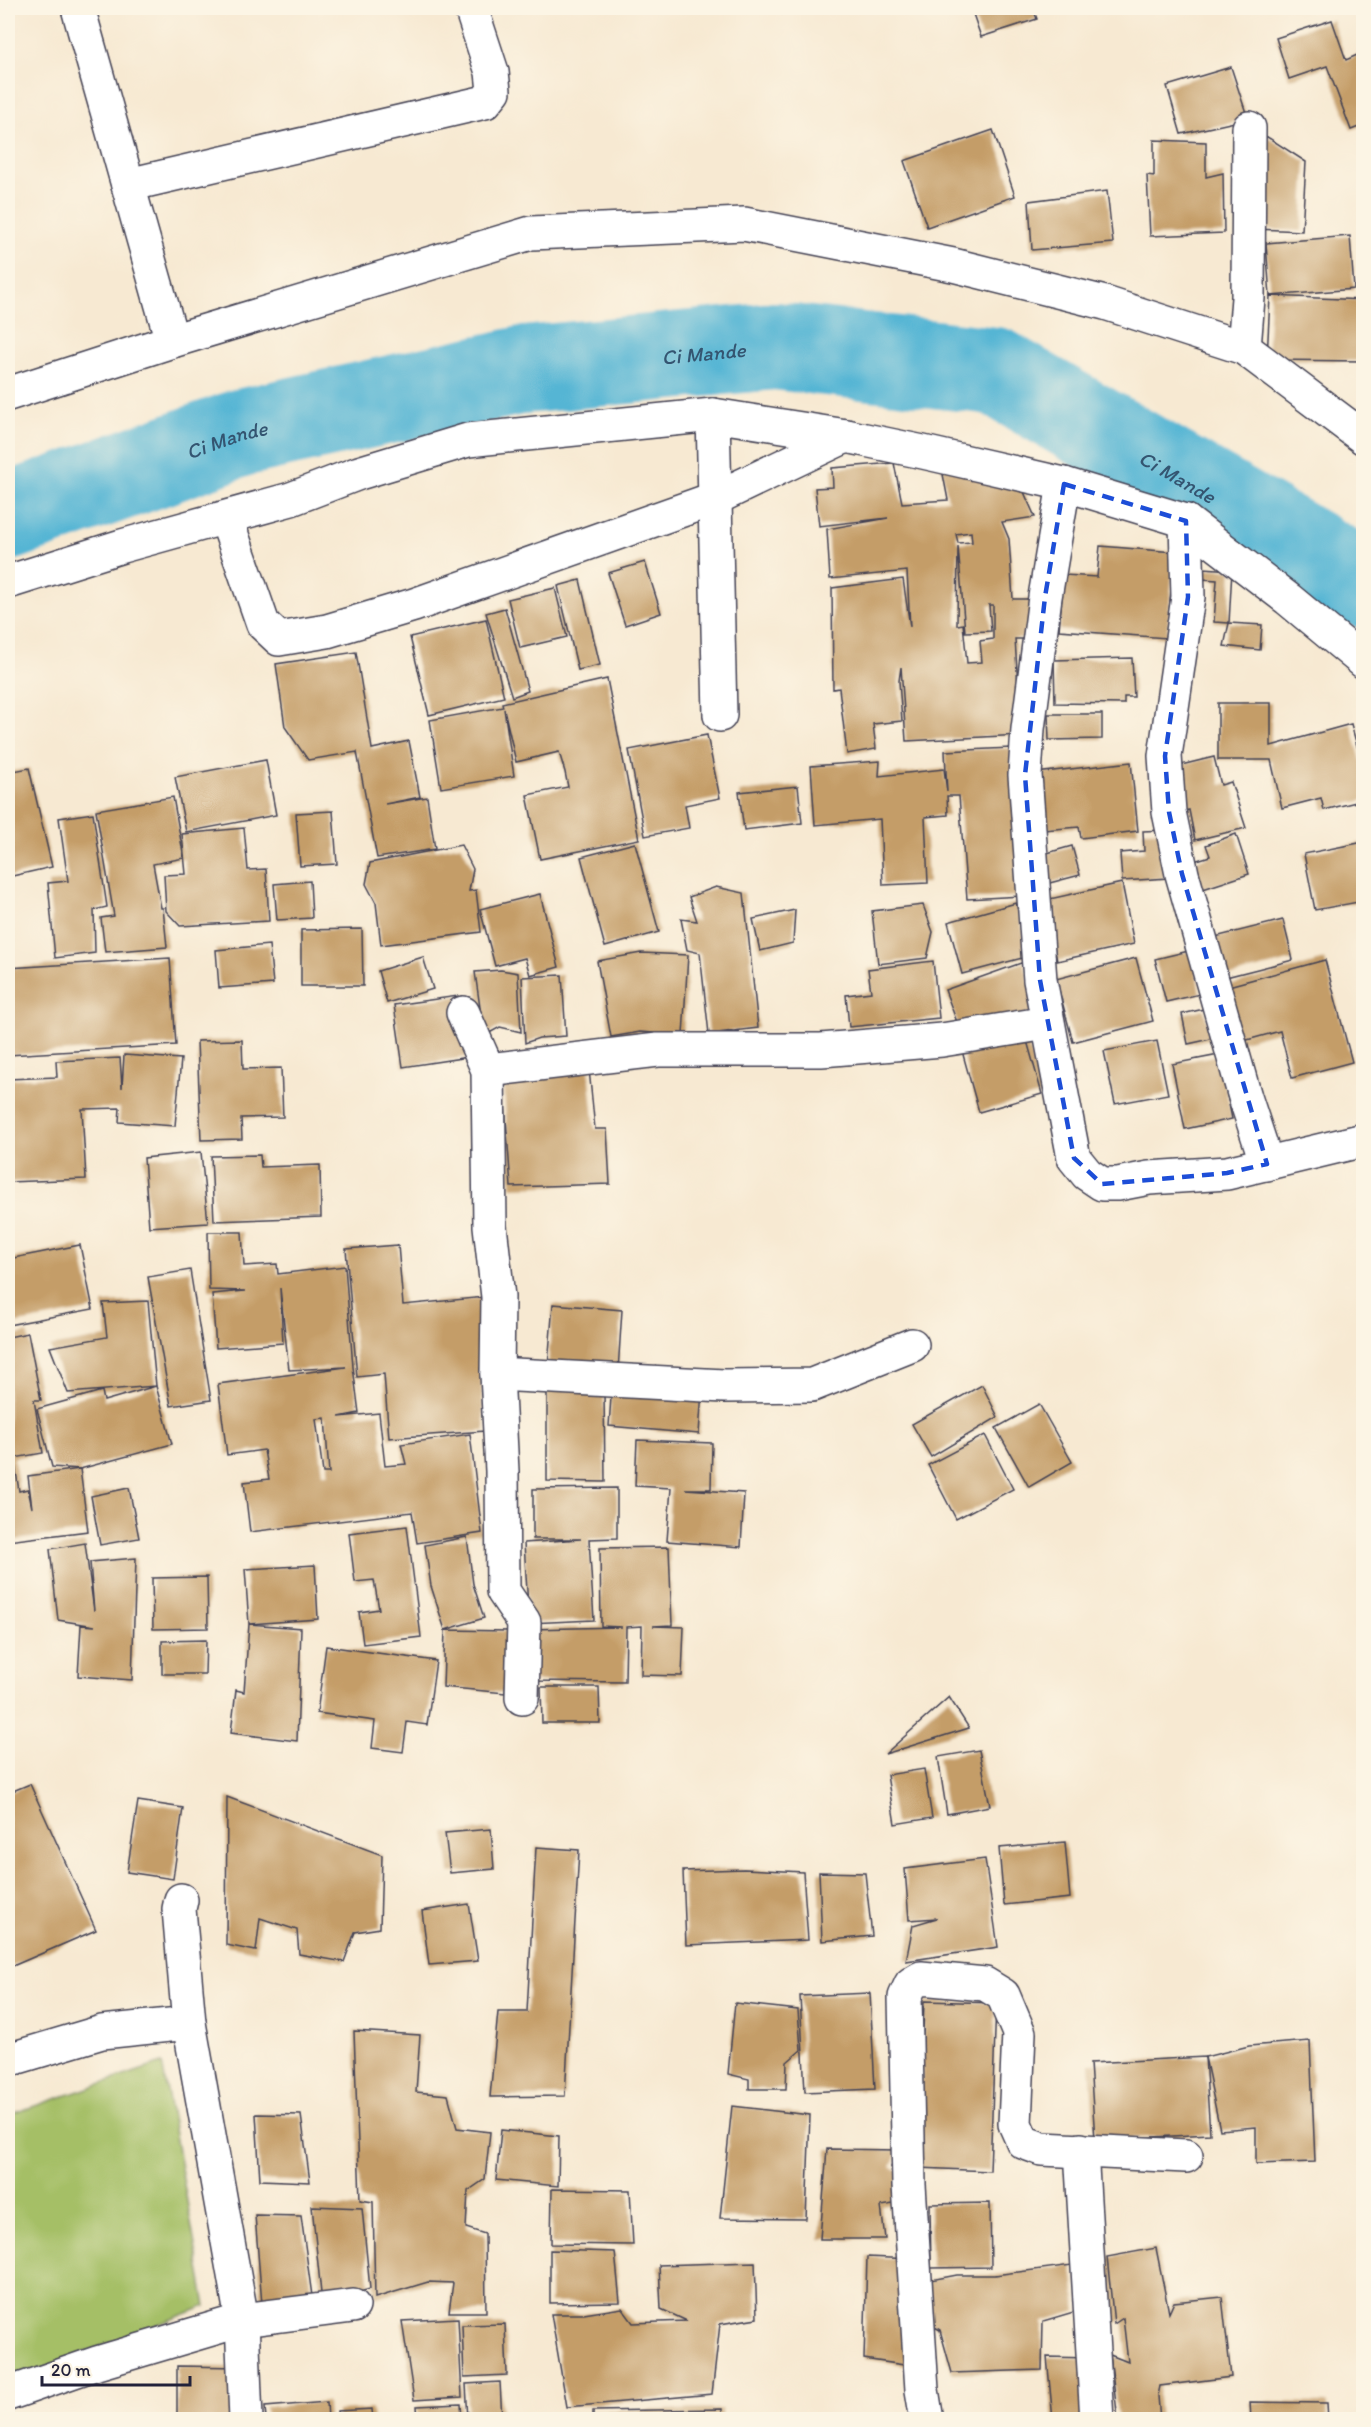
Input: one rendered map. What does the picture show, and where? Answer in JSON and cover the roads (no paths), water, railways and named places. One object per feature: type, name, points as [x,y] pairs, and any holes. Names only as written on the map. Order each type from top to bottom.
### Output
[{"type":"street","points":[[78,8],[172,341]]},
{"type":"street","points":[[128,185],[485,102],[494,91],[492,72],[471,8]]},
{"type":"street","points":[[1244,348],[1248,298],[1250,128]]},
{"type":"street","points":[[8,394],[172,341],[531,233],[744,224],[953,265],[1105,303],[1244,348],[1364,438]]},
{"type":"street","points":[[713,415],[720,715]]},
{"type":"street","points":[[8,582],[122,546],[291,499],[359,473],[468,440],[713,415],[846,436],[1064,484],[1186,521],[1288,598],[1364,662]]},
{"type":"street","points":[[226,518],[263,624],[279,639],[327,631],[414,605],[716,498],[846,436]]},
{"type":"street","points":[[1064,484],[1045,597],[1028,729],[1025,775],[1040,980],[1074,1158],[1087,1174],[1102,1184],[1227,1173],[1364,1140]]},
{"type":"street","points":[[1186,521],[1188,597],[1165,756],[1169,812],[1182,874],[1245,1097],[1267,1164]]},
{"type":"street","points":[[463,1014],[488,1070],[490,1226],[498,1297],[497,1374],[502,1471],[503,1591],[524,1622],[522,1698]]},
{"type":"street","points":[[488,1070],[658,1050],[832,1049],[942,1040],[1047,1023]]},
{"type":"street","points":[[497,1374],[724,1386],[812,1385],[912,1345]]},
{"type":"street","points":[[181,1899],[179,1909],[189,2022],[242,2320],[246,2420]]},
{"type":"street","points":[[927,2420],[922,2390],[909,2185],[905,1997],[911,1984],[921,1978],[985,1984],[1003,1995],[1019,2033],[1015,2124],[1023,2142],[1042,2149],[1186,2156]]},
{"type":"street","points":[[8,2061],[102,2032],[189,2022]]},
{"type":"street","points":[[1081,2150],[1097,2420]]},
{"type":"street","points":[[8,2394],[98,2363],[242,2320],[353,2307]]},
{"type":"waterway","name":"Ci Mande","points":[[8,517],[240,433],[523,370],[775,346],[995,371],[1364,584]]}]
